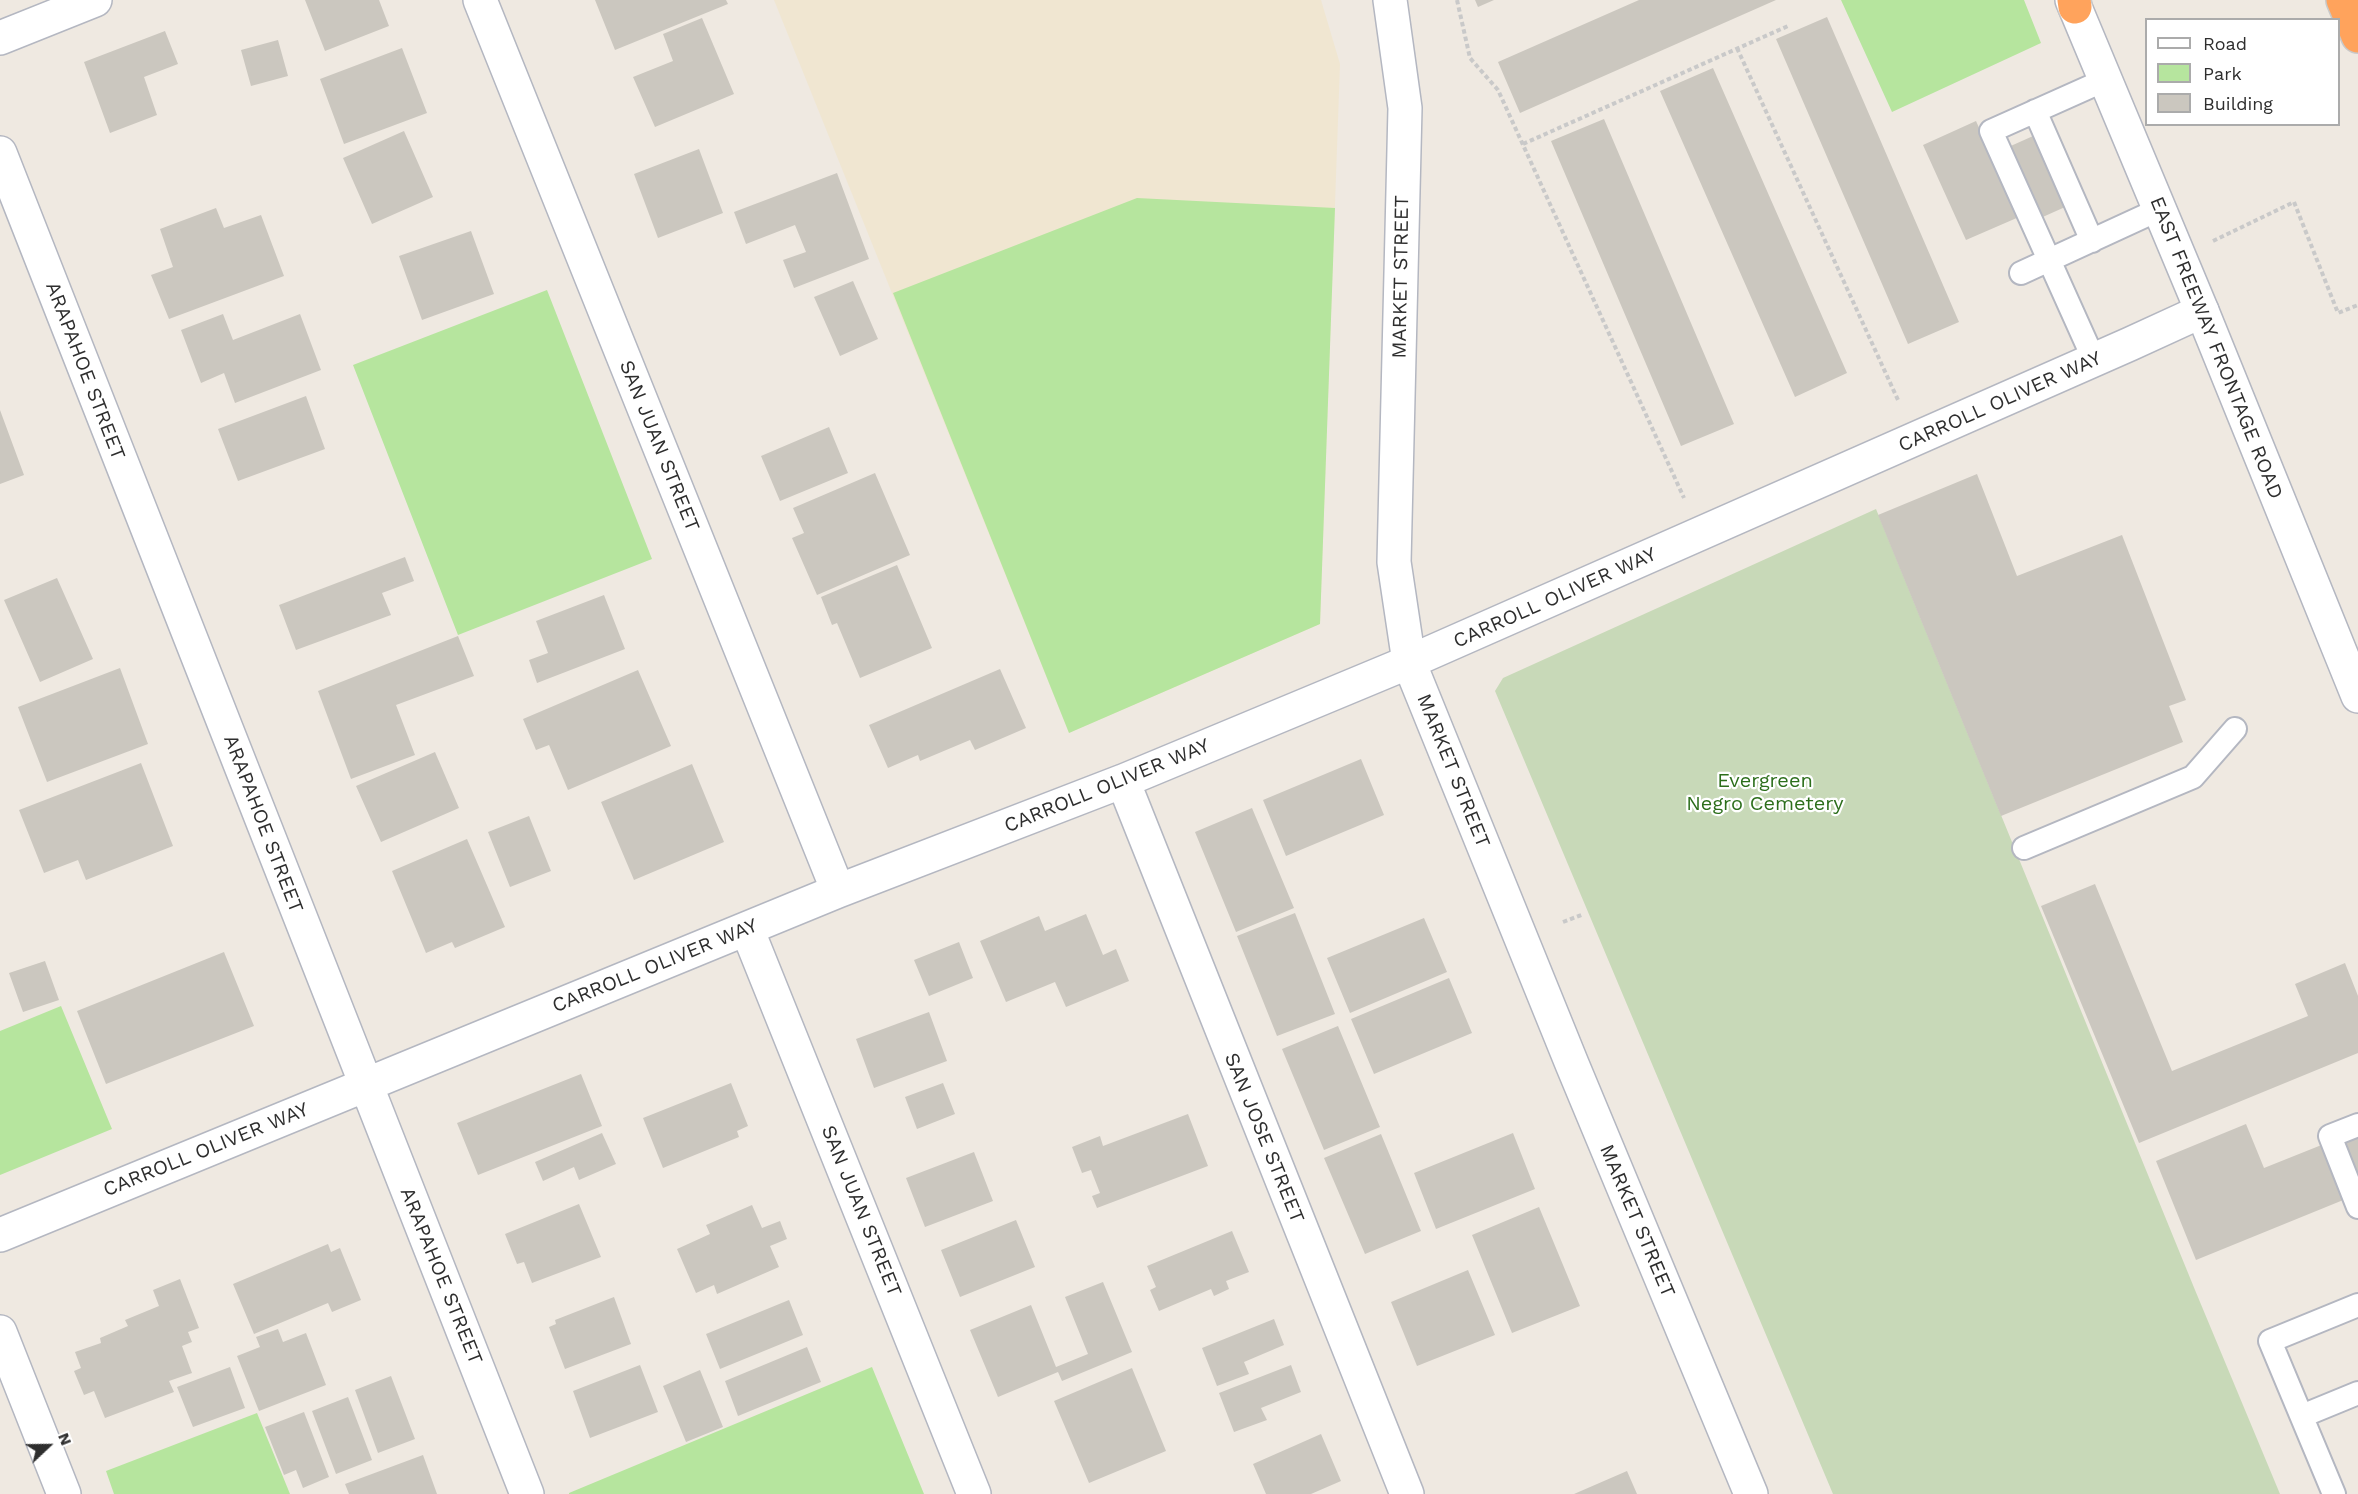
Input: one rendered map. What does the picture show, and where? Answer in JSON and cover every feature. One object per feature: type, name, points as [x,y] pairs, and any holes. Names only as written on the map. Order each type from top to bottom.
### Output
[{"type":"highway","points":[[2343,0],[2358,36]]},
{"type":"street","points":[[0,38],[95,0]]},
{"type":"street","name":"SAN JUAN STREET","points":[[480,0],[838,891]]},
{"type":"street","name":"MARKET STREET","points":[[1390,0],[1405,108],[1394,562],[1409,662],[1576,1075],[1751,1494]]},
{"type":"street","name":"EAST FREEWAY FRONTAGE ROAD","points":[[2074,2],[2358,696]]},
{"type":"street","name":"ARAPAHOE STREET","points":[[0,153],[527,1494]]},
{"type":"street","name":"CARROLL OLIVER WAY","points":[[0,1235],[838,891],[1123,781],[1409,662],[2202,311]]},
{"type":"street","name":"SAN JOSE STREET","points":[[1123,781],[1407,1494]]},
{"type":"street","name":"SAN JUAN STREET","points":[[747,929],[974,1494]]},
{"type":"street","points":[[0,1332],[64,1494]]},
{"type":"lane","points":[[2094,360],[1991,131],[2105,80]]},
{"type":"lane","points":[[2035,111],[2092,241]]},
{"type":"lane","points":[[2021,273],[2160,209]]},
{"type":"lane","points":[[2024,848],[2193,777],[2235,729]]},
{"type":"lane","points":[[2358,1125],[2330,1136],[2351,1168],[2358,1207]]},
{"type":"lane","points":[[2334,1494],[2270,1341],[2358,1305]]},
{"type":"lane","points":[[2302,1416],[2358,1393]]},
{"type":"path","points":[[1457,0],[1470,58],[1498,90],[1684,498]]},
{"type":"path","points":[[1523,144],[1788,26]]},
{"type":"path","points":[[1737,48],[1898,400]]},
{"type":"path","points":[[2211,242],[2294,202],[2338,313],[2358,305]]},
{"type":"path","points":[[1563,922],[1584,914]]},
{"type":"shaded area","points":[[774,0],[1321,0],[1340,64],[1320,624],[1069,733]]},
{"type":"green space","points":[[1841,0],[2024,0],[2041,43],[1892,112]]},
{"type":"green space","points":[[1137,198],[1335,208],[1320,624],[1069,733],[893,293]]},
{"type":"green space","points":[[547,290],[652,559],[458,635],[353,365]]},
{"type":"green space","name":"Evergreen Negro Cemetery","points":[[1876,509],[2280,1494],[1833,1494],[1495,691],[1503,678]]},
{"type":"green space","points":[[61,1006],[112,1129],[0,1175],[0,1031]]},
{"type":"green space","points":[[872,1367],[924,1494],[569,1494],[569,1493]]},
{"type":"green space","points":[[257,1413],[290,1494],[114,1494],[106,1471]]},
{"type":"building","points":[[305,0],[379,0],[389,26],[325,51]]},
{"type":"building","points":[[595,0],[726,0],[728,4],[615,50]]},
{"type":"building","points":[[1475,0],[1494,0],[1478,7]]},
{"type":"building","points":[[1639,0],[1776,0],[1520,113],[1498,62]]},
{"type":"building","points":[[1827,17],[1959,322],[1908,344],[1776,39]]},
{"type":"building","points":[[702,18],[734,94],[655,127],[633,77],[673,61],[663,34]]},
{"type":"building","points":[[165,31],[178,64],[144,77],[157,115],[110,133],[84,62]]},
{"type":"building","points":[[278,40],[288,76],[251,86],[241,50]]},
{"type":"building","points":[[402,48],[427,113],[344,144],[320,79]]},
{"type":"building","points":[[1713,68],[1847,373],[1795,397],[1660,91]]},
{"type":"building","points":[[1604,119],[1734,424],[1681,446],[1551,141]]},
{"type":"building","points":[[1976,121],[2019,217],[1966,240],[1923,145]]},
{"type":"building","points":[[2051,128],[2083,199],[2036,220],[2004,149]]},
{"type":"building","points":[[404,131],[433,197],[372,224],[343,158]]},
{"type":"building","points":[[699,149],[723,213],[658,238],[634,174]]},
{"type":"building","points":[[837,173],[869,259],[794,288],[783,260],[806,252],[795,225],[746,244],[734,212]]},
{"type":"building","points":[[216,208],[224,228],[261,215],[284,276],[169,319],[151,275],[173,267],[160,229]]},
{"type":"building","points":[[471,231],[494,294],[422,320],[399,256]]},
{"type":"building","points":[[853,281],[878,339],[840,356],[814,297]]},
{"type":"building","points":[[223,314],[233,340],[300,314],[321,370],[235,403],[224,373],[201,383],[181,330]]},
{"type":"building","points":[[306,396],[325,449],[238,481],[218,429]]},
{"type":"building","points":[[0,410],[24,475],[0,484]]},
{"type":"building","points":[[829,427],[848,473],[780,501],[761,456]]},
{"type":"building","points":[[875,473],[910,555],[817,595],[792,538],[804,533],[793,508]]},
{"type":"building","points":[[1977,474],[2017,576],[2122,535],[2186,700],[2169,706],[2183,742],[2001,816],[1878,515]]},
{"type":"building","points":[[405,557],[414,581],[382,593],[391,615],[296,650],[279,605]]},
{"type":"building","points":[[897,565],[932,648],[860,678],[837,623],[832,625],[821,597]]},
{"type":"building","points":[[57,578],[93,659],[40,682],[4,600]]},
{"type":"building","points":[[604,595],[625,649],[537,683],[529,660],[548,653],[536,621]]},
{"type":"building","points":[[458,636],[474,676],[396,705],[415,755],[351,779],[318,691]]},
{"type":"building","points":[[120,668],[148,744],[47,782],[18,707]]},
{"type":"building","points":[[1000,669],[1026,728],[975,750],[970,740],[920,761],[918,755],[888,768],[869,725]]},
{"type":"building","points":[[638,670],[671,746],[568,790],[549,745],[536,750],[523,719]]},
{"type":"building","points":[[435,752],[459,808],[381,842],[356,786]]},
{"type":"building","points":[[1361,759],[1384,815],[1286,856],[1263,800]]},
{"type":"building","points":[[141,763],[173,846],[86,880],[78,860],[44,873],[19,810]]},
{"type":"building","points":[[692,764],[724,842],[634,880],[601,802]]},
{"type":"building","points":[[1252,808],[1294,908],[1236,932],[1195,832]]},
{"type":"building","points":[[529,816],[551,871],[510,887],[488,832]]},
{"type":"building","points":[[467,839],[505,927],[455,948],[452,942],[426,953],[392,871]]},
{"type":"building","points":[[2095,884],[2172,1071],[2308,1016],[2295,984],[2345,963],[2358,996],[2358,1053],[2139,1143],[2041,906]]},
{"type":"building","points":[[1295,913],[1335,1014],[1277,1036],[1237,936]]},
{"type":"building","points":[[1086,914],[1103,955],[1116,949],[1129,981],[1066,1007],[1055,982],[1006,1002],[980,941],[1039,916],[1045,931]]},
{"type":"building","points":[[1424,918],[1447,972],[1350,1013],[1327,958]]},
{"type":"building","points":[[959,942],[973,978],[929,996],[914,960]]},
{"type":"building","points":[[224,952],[254,1026],[106,1084],[77,1011]]},
{"type":"building","points":[[45,961],[59,1000],[23,1012],[9,973]]},
{"type":"building","points":[[1449,978],[1472,1033],[1374,1074],[1351,1019]]},
{"type":"building","points":[[929,1012],[947,1061],[874,1088],[856,1039]]},
{"type":"building","points":[[1338,1026],[1380,1127],[1324,1150],[1282,1049]]},
{"type":"building","points":[[581,1074],[602,1126],[478,1175],[457,1123]]},
{"type":"building","points":[[731,1083],[748,1126],[737,1131],[739,1137],[663,1168],[643,1118]]},
{"type":"building","points":[[943,1083],[955,1114],[917,1129],[905,1097]]},
{"type":"building","points":[[1188,1114],[1208,1166],[1097,1208],[1092,1196],[1100,1193],[1091,1170],[1082,1173],[1072,1147],[1100,1136],[1103,1146]]},
{"type":"building","points":[[2358,1120],[2358,1194],[2196,1260],[2156,1161],[2246,1124],[2264,1168],[2354,1132]]},
{"type":"building","points":[[602,1133],[616,1164],[579,1180],[574,1167],[543,1181],[535,1162]]},
{"type":"building","points":[[1513,1133],[1535,1189],[1436,1229],[1414,1173]]},
{"type":"building","points":[[1381,1134],[1421,1231],[1365,1254],[1324,1158]]},
{"type":"building","points":[[974,1152],[993,1201],[925,1227],[906,1178]]},
{"type":"building","points":[[579,1204],[601,1257],[532,1283],[524,1262],[517,1264],[505,1234]]},
{"type":"building","points":[[752,1205],[762,1228],[780,1221],[787,1239],[770,1246],[779,1267],[717,1294],[714,1285],[696,1293],[677,1249],[710,1234],[706,1225]]},
{"type":"building","points":[[1539,1207],[1580,1306],[1512,1333],[1472,1235]]},
{"type":"building","points":[[1016,1220],[1035,1267],[960,1297],[941,1250]]},
{"type":"building","points":[[1232,1231],[1249,1272],[1226,1281],[1229,1289],[1214,1296],[1211,1289],[1159,1311],[1150,1290],[1156,1287],[1147,1266]]},
{"type":"building","points":[[328,1244],[331,1252],[340,1248],[361,1300],[332,1312],[328,1303],[254,1334],[233,1284]]},
{"type":"building","points":[[1468,1270],[1495,1335],[1417,1366],[1391,1302]]},
{"type":"building","points":[[180,1279],[199,1328],[188,1332],[192,1342],[182,1346],[192,1373],[169,1381],[174,1392],[105,1418],[94,1391],[84,1395],[74,1371],[81,1368],[75,1352],[101,1343],[100,1338],[128,1326],[125,1320],[159,1306],[153,1290]]},
{"type":"building","points":[[1103,1282],[1132,1352],[1062,1381],[1058,1372],[998,1397],[970,1330],[1031,1305],[1056,1367],[1088,1354],[1065,1297]]},
{"type":"building","points":[[614,1297],[631,1344],[565,1369],[549,1327],[556,1324],[555,1320]]},
{"type":"building","points":[[789,1300],[803,1335],[720,1369],[706,1334]]},
{"type":"building","points":[[1274,1319],[1284,1345],[1244,1362],[1249,1374],[1217,1386],[1202,1348]]},
{"type":"building","points":[[278,1329],[283,1342],[306,1333],[326,1385],[259,1411],[237,1356],[260,1347],[256,1337]]},
{"type":"building","points":[[807,1347],[821,1382],[738,1416],[725,1381]]},
{"type":"building","points":[[640,1365],[658,1412],[590,1438],[573,1391]]},
{"type":"building","points":[[1291,1365],[1301,1392],[1261,1408],[1267,1420],[1234,1432],[1219,1393]]},
{"type":"building","points":[[230,1367],[245,1408],[193,1427],[177,1387]]},
{"type":"building","points":[[1132,1368],[1166,1451],[1089,1483],[1054,1401]]},
{"type":"building","points":[[700,1370],[723,1427],[686,1442],[663,1386]]},
{"type":"building","points":[[391,1376],[415,1439],[378,1453],[355,1390]]},
{"type":"building","points":[[348,1397],[372,1460],[336,1474],[312,1411]]},
{"type":"building","points":[[304,1412],[329,1477],[303,1488],[296,1470],[284,1475],[265,1427]]},
{"type":"building","points":[[1321,1434],[1341,1481],[1311,1494],[1266,1494],[1253,1464]]},
{"type":"building","points":[[423,1455],[437,1494],[349,1494],[345,1484]]},
{"type":"building","points":[[1627,1471],[1637,1494],[1574,1494]]}]
